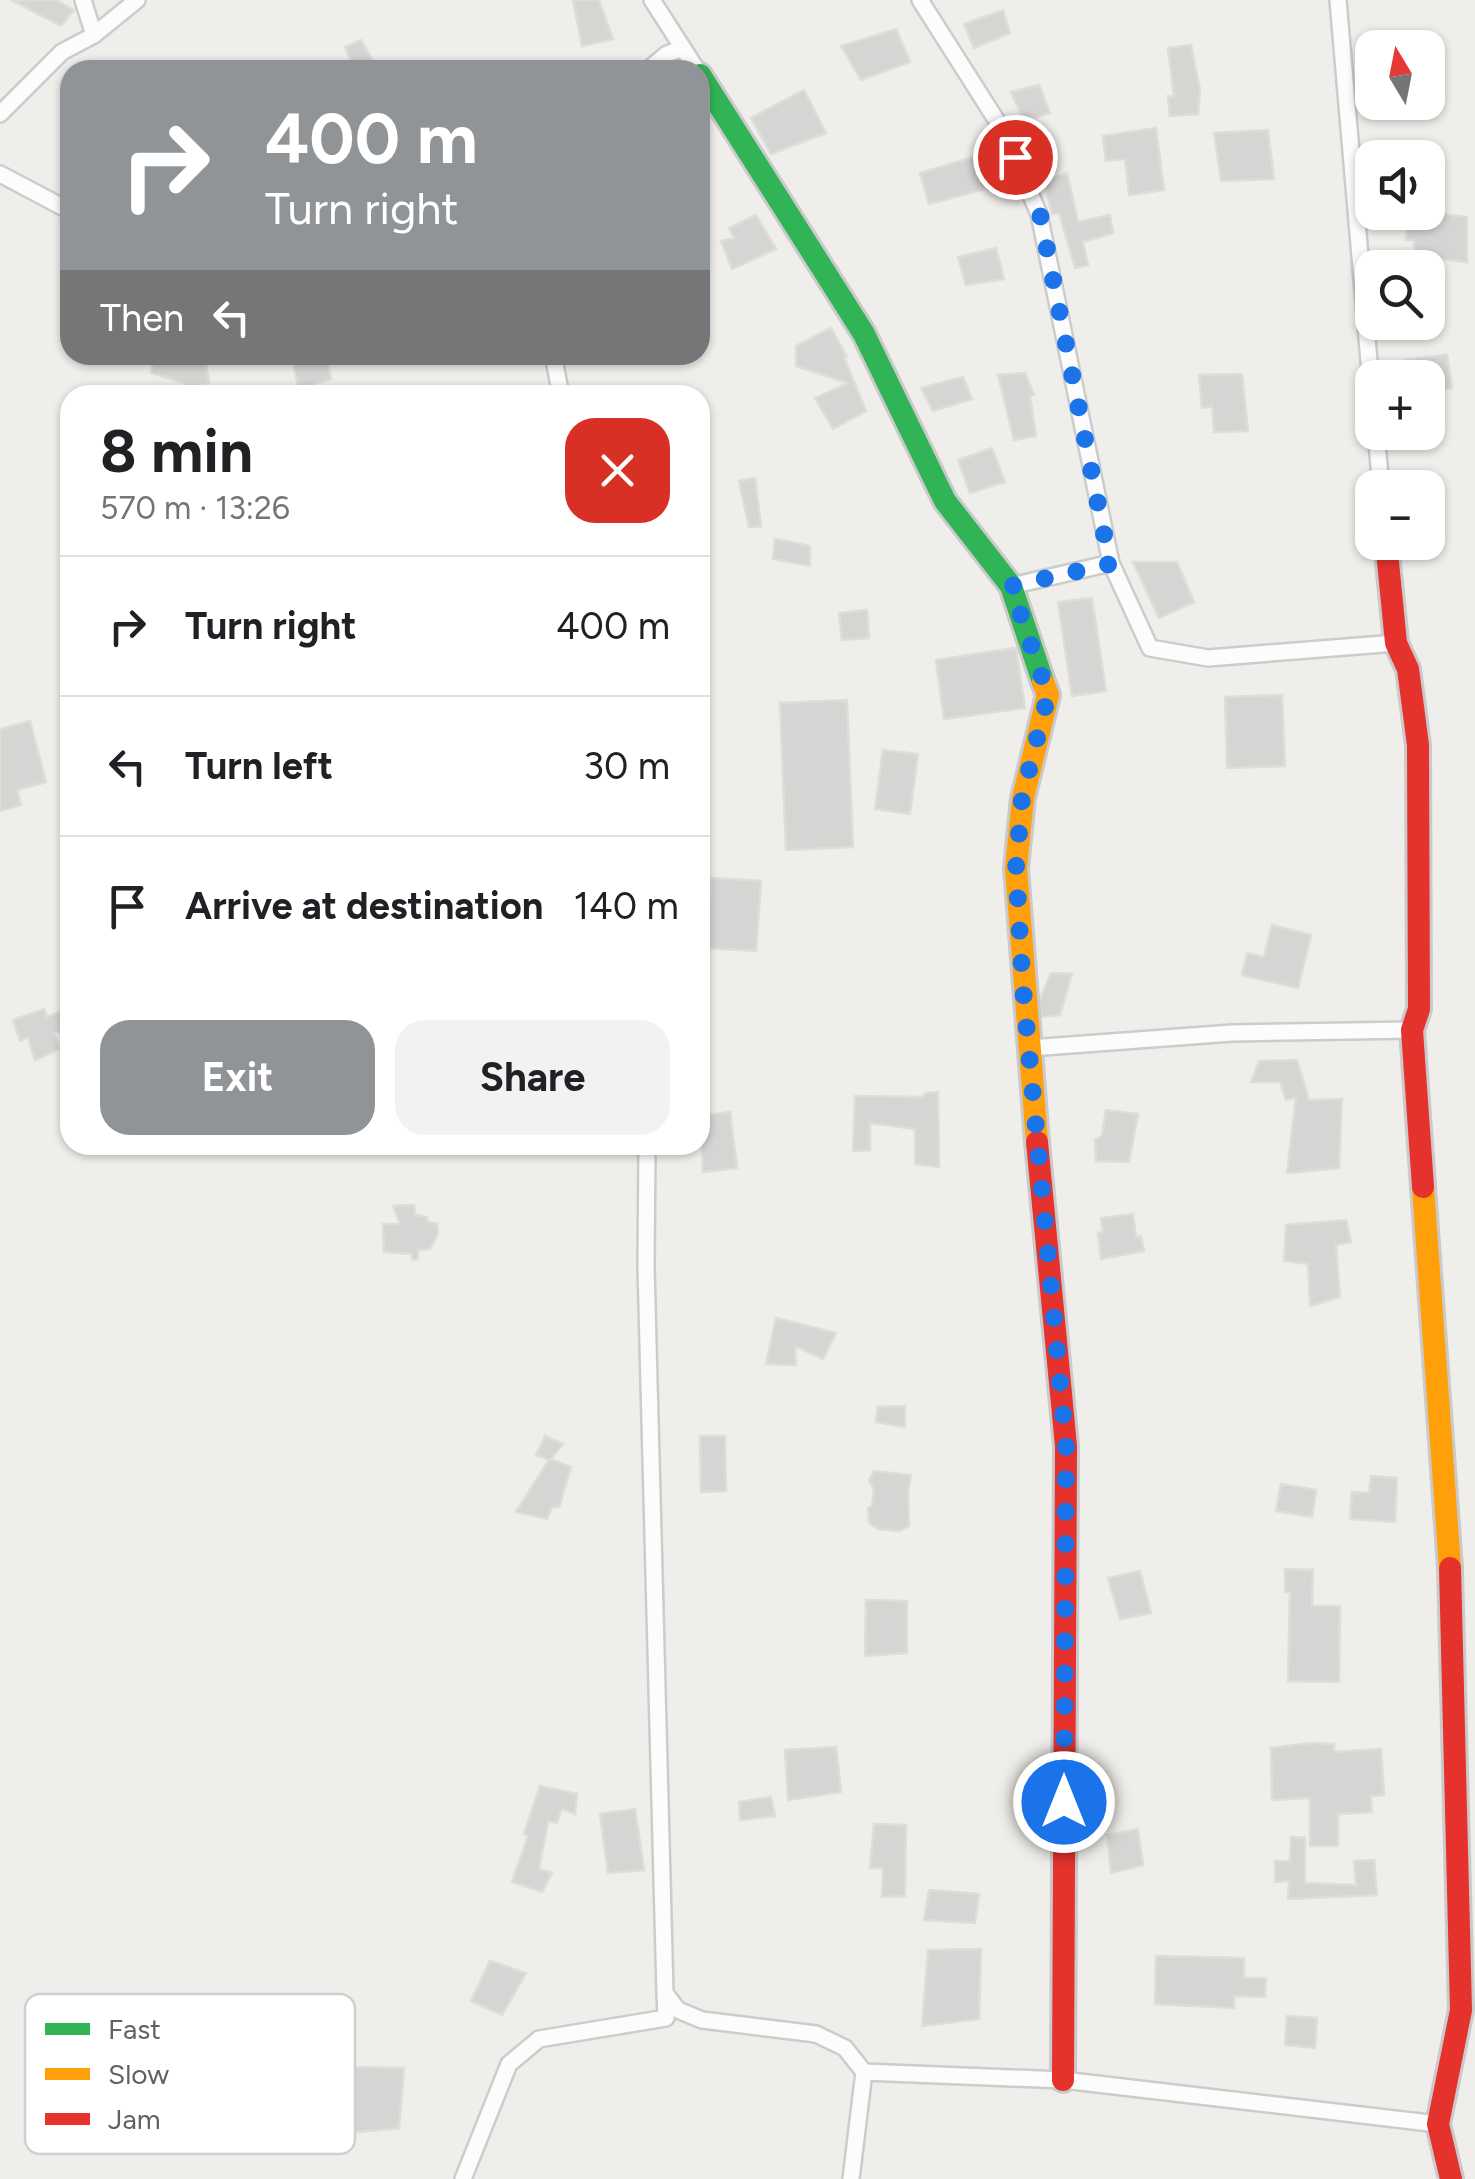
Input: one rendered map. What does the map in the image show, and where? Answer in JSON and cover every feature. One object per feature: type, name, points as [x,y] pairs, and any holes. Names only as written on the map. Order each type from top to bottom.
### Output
[{"type":"street","points":[[83,0],[94,35]]},
{"type":"street","points":[[0,114],[62,52],[94,35],[137,0]]},
{"type":"street","points":[[652,0],[690,60]]},
{"type":"street","points":[[920,0],[1002,129],[1040,214],[1110,564],[1150,648],[1208,658],[1396,643]]},
{"type":"street","points":[[1338,0],[1369,360]]},
{"type":"street","points":[[660,60],[683,48]]},
{"type":"street","points":[[710,91],[864,334],[945,500],[1011,586],[1048,695],[1022,798],[1016,868],[1023,989],[1066,1446],[1064,2080]]},
{"type":"street","points":[[0,174],[60,206]]},
{"type":"street","points":[[1388,560],[1396,643],[1408,669],[1418,745],[1419,1008],[1412,1030],[1453,1655],[1461,2010],[1438,2124],[1450,2179]]},
{"type":"street","points":[[1011,586],[1110,564]]},
{"type":"street","points":[[1030,1048],[1232,1033],[1412,1030]]},
{"type":"street","points":[[463,2179],[509,2064],[538,2039],[666,2018],[646,1267],[647,1155]]},
{"type":"street","points":[[665,1993],[678,2010],[702,2020],[816,2034],[845,2048],[864,2072],[851,2179]]},
{"type":"street","points":[[864,2072],[1064,2080],[1438,2124]]},
{"type":"building","points":[[11,0],[56,0],[74,10],[61,26]]},
{"type":"building","points":[[573,0],[599,0],[613,39],[582,46]]},
{"type":"building","points":[[1003,10],[1010,33],[974,48],[964,24]]},
{"type":"building","points":[[896,29],[910,62],[861,80],[841,46]]},
{"type":"building","points":[[361,40],[372,60],[351,60],[345,47]]},
{"type":"building","points":[[1191,45],[1200,90],[1198,114],[1170,116],[1168,96],[1174,97],[1168,48]]},
{"type":"building","points":[[1039,85],[1050,113],[1024,121],[1011,92]]},
{"type":"building","points":[[804,90],[826,133],[771,154],[751,118]]},
{"type":"building","points":[[1156,128],[1164,190],[1129,195],[1125,159],[1106,161],[1103,136]]},
{"type":"building","points":[[1268,130],[1274,179],[1221,181],[1214,133]]},
{"type":"building","points":[[980,155],[989,188],[929,204],[920,173]]},
{"type":"building","points":[[1067,173],[1078,222],[1110,215],[1113,233],[1083,242],[1088,265],[1075,268],[1059,213],[1052,214],[1044,180]]},
{"type":"building","points":[[1445,214],[1467,217],[1467,262],[1445,259],[1445,250],[1415,250],[1414,240],[1406,240],[1407,230],[1445,230]]},
{"type":"building","points":[[756,215],[776,249],[732,269],[721,241],[734,238],[729,228]]},
{"type":"building","points":[[996,248],[1004,279],[966,285],[958,257]]},
{"type":"building","points":[[831,328],[847,357],[844,358],[866,411],[833,429],[815,398],[848,383],[796,366],[796,346]]},
{"type":"building","points":[[1447,355],[1452,388],[1445,389],[1445,360],[1405,360]]},
{"type":"building","points":[[153,365],[206,365],[209,383],[187,384],[151,373]]},
{"type":"building","points":[[293,365],[328,365],[331,379],[298,385]]},
{"type":"building","points":[[1025,373],[1034,395],[1030,396],[1036,436],[1014,440],[998,375]]},
{"type":"building","points":[[1242,374],[1248,431],[1214,432],[1212,406],[1202,408],[1199,375]]},
{"type":"building","points":[[963,377],[972,399],[933,411],[921,388]]},
{"type":"building","points":[[992,448],[1005,482],[970,493],[958,460]]},
{"type":"building","points":[[755,478],[761,526],[749,527],[739,481]]},
{"type":"building","points":[[775,539],[810,546],[810,566],[773,559]]},
{"type":"building","points":[[1133,562],[1177,562],[1194,602],[1159,618]]},
{"type":"building","points":[[1092,598],[1106,691],[1072,696],[1058,602]]},
{"type":"building","points":[[867,610],[869,638],[842,640],[839,613]]},
{"type":"building","points":[[1016,648],[1025,708],[944,719],[936,660]]},
{"type":"building","points":[[1282,695],[1285,766],[1227,768],[1225,697]]},
{"type":"building","points":[[847,700],[853,847],[786,850],[780,703]]},
{"type":"building","points":[[30,721],[46,782],[17,790],[21,805],[0,811],[0,729]]},
{"type":"building","points":[[883,750],[918,754],[910,814],[875,809]]},
{"type":"building","points":[[711,878],[761,881],[756,951],[710,948]]},
{"type":"building","points":[[1272,925],[1311,935],[1298,988],[1242,975],[1247,953],[1264,957]]},
{"type":"building","points":[[1051,973],[1072,974],[1060,1015],[1041,1017],[1039,1002]]},
{"type":"building","points":[[44,1009],[47,1017],[60,1011],[60,1032],[54,1033],[60,1049],[35,1060],[28,1037],[20,1041],[13,1020]]},
{"type":"building","points":[[1297,1060],[1309,1100],[1342,1099],[1339,1168],[1287,1173],[1296,1097],[1286,1100],[1280,1082],[1251,1082],[1259,1061]]},
{"type":"building","points":[[938,1092],[939,1167],[915,1164],[915,1129],[870,1123],[870,1150],[853,1151],[855,1096],[923,1097],[925,1093]]},
{"type":"building","points":[[1106,1110],[1138,1114],[1129,1162],[1096,1161],[1095,1140],[1102,1136]]},
{"type":"building","points":[[730,1112],[737,1168],[703,1172],[702,1155],[710,1155],[710,1115]]},
{"type":"building","points":[[414,1205],[415,1215],[437,1224],[438,1234],[430,1249],[418,1250],[418,1259],[413,1260],[411,1254],[384,1252],[383,1224],[400,1224],[393,1206]]},
{"type":"building","points":[[1133,1214],[1136,1237],[1141,1236],[1144,1251],[1101,1259],[1101,1218]]},
{"type":"building","points":[[1346,1220],[1351,1242],[1336,1245],[1340,1297],[1310,1306],[1308,1264],[1284,1261],[1286,1225]]},
{"type":"building","points":[[776,1318],[836,1333],[823,1359],[795,1346],[796,1365],[766,1364]]},
{"type":"building","points":[[905,1406],[905,1427],[876,1422],[878,1407]]},
{"type":"building","points":[[545,1436],[563,1444],[551,1459],[571,1467],[559,1507],[552,1507],[547,1519],[516,1512],[549,1460],[536,1455]]},
{"type":"building","points":[[700,1436],[725,1436],[726,1491],[701,1492]]},
{"type":"building","points":[[874,1471],[911,1475],[909,1526],[899,1531],[878,1529],[869,1523],[868,1508],[872,1506],[874,1490],[869,1480]]},
{"type":"building","points":[[1371,1476],[1397,1478],[1395,1522],[1350,1519],[1352,1492],[1369,1493]]},
{"type":"building","points":[[1281,1484],[1316,1490],[1312,1517],[1276,1511]]},
{"type":"building","points":[[1285,1569],[1313,1570],[1312,1606],[1340,1606],[1339,1682],[1288,1681],[1290,1592],[1285,1592]]},
{"type":"building","points":[[1140,1571],[1151,1613],[1120,1619],[1108,1578]]},
{"type":"building","points":[[866,1600],[907,1601],[907,1653],[865,1656]]},
{"type":"building","points":[[1334,1744],[1334,1752],[1381,1749],[1384,1795],[1371,1796],[1372,1812],[1338,1814],[1338,1846],[1310,1846],[1310,1798],[1272,1800],[1271,1748]]},
{"type":"building","points":[[836,1747],[841,1792],[788,1800],[785,1750]]},
{"type":"building","points":[[540,1786],[577,1794],[575,1814],[562,1809],[557,1823],[548,1821],[539,1869],[552,1873],[542,1892],[512,1882]]},
{"type":"building","points":[[771,1797],[775,1816],[740,1820],[739,1802]]},
{"type":"building","points":[[635,1809],[644,1870],[608,1873],[600,1814]]},
{"type":"building","points":[[874,1824],[906,1825],[905,1896],[882,1897],[883,1868],[870,1868]]},
{"type":"building","points":[[1138,1829],[1143,1865],[1111,1873],[1107,1835]]},
{"type":"building","points":[[1291,1837],[1305,1838],[1305,1883],[1356,1885],[1354,1861],[1374,1860],[1377,1895],[1288,1899],[1289,1881],[1275,1882],[1275,1861],[1290,1861]]},
{"type":"building","points":[[929,1890],[979,1894],[975,1923],[924,1920]]},
{"type":"building","points":[[981,1949],[979,2019],[922,2026],[928,1950]]},
{"type":"building","points":[[1156,1956],[1244,1958],[1244,1978],[1266,1978],[1265,1997],[1234,1996],[1234,2008],[1155,2004]]},
{"type":"building","points":[[490,1961],[526,1973],[502,2015],[471,2001]]},
{"type":"building","points":[[1287,2016],[1317,2018],[1315,2048],[1285,2045]]},
{"type":"building","points":[[355,2067],[404,2068],[399,2128],[355,2132]]},
{"type":"traffic: fast","points":[[710,91],[864,334],[945,501],[1011,586],[1043,682]]},
{"type":"traffic: slow","points":[[1037,1142],[1016,868],[1023,798],[1048,695],[1043,682]]},
{"type":"traffic: slow","points":[[1423,1187],[1450,1568]]},
{"type":"traffic: jam","points":[[1388,560],[1396,643],[1408,669],[1418,745],[1419,1009],[1412,1030],[1423,1187]]},
{"type":"traffic: jam","points":[[1037,1142],[1066,1446],[1063,2080]]},
{"type":"traffic: jam","points":[[1450,1568],[1461,2010],[1438,2124],[1451,2179]]},
{"type":"route","points":[[1015,157],[1040,214],[1110,564],[1011,586],[1048,695],[1022,798],[1016,868],[1023,989],[1066,1446],[1064,1802]]}]
